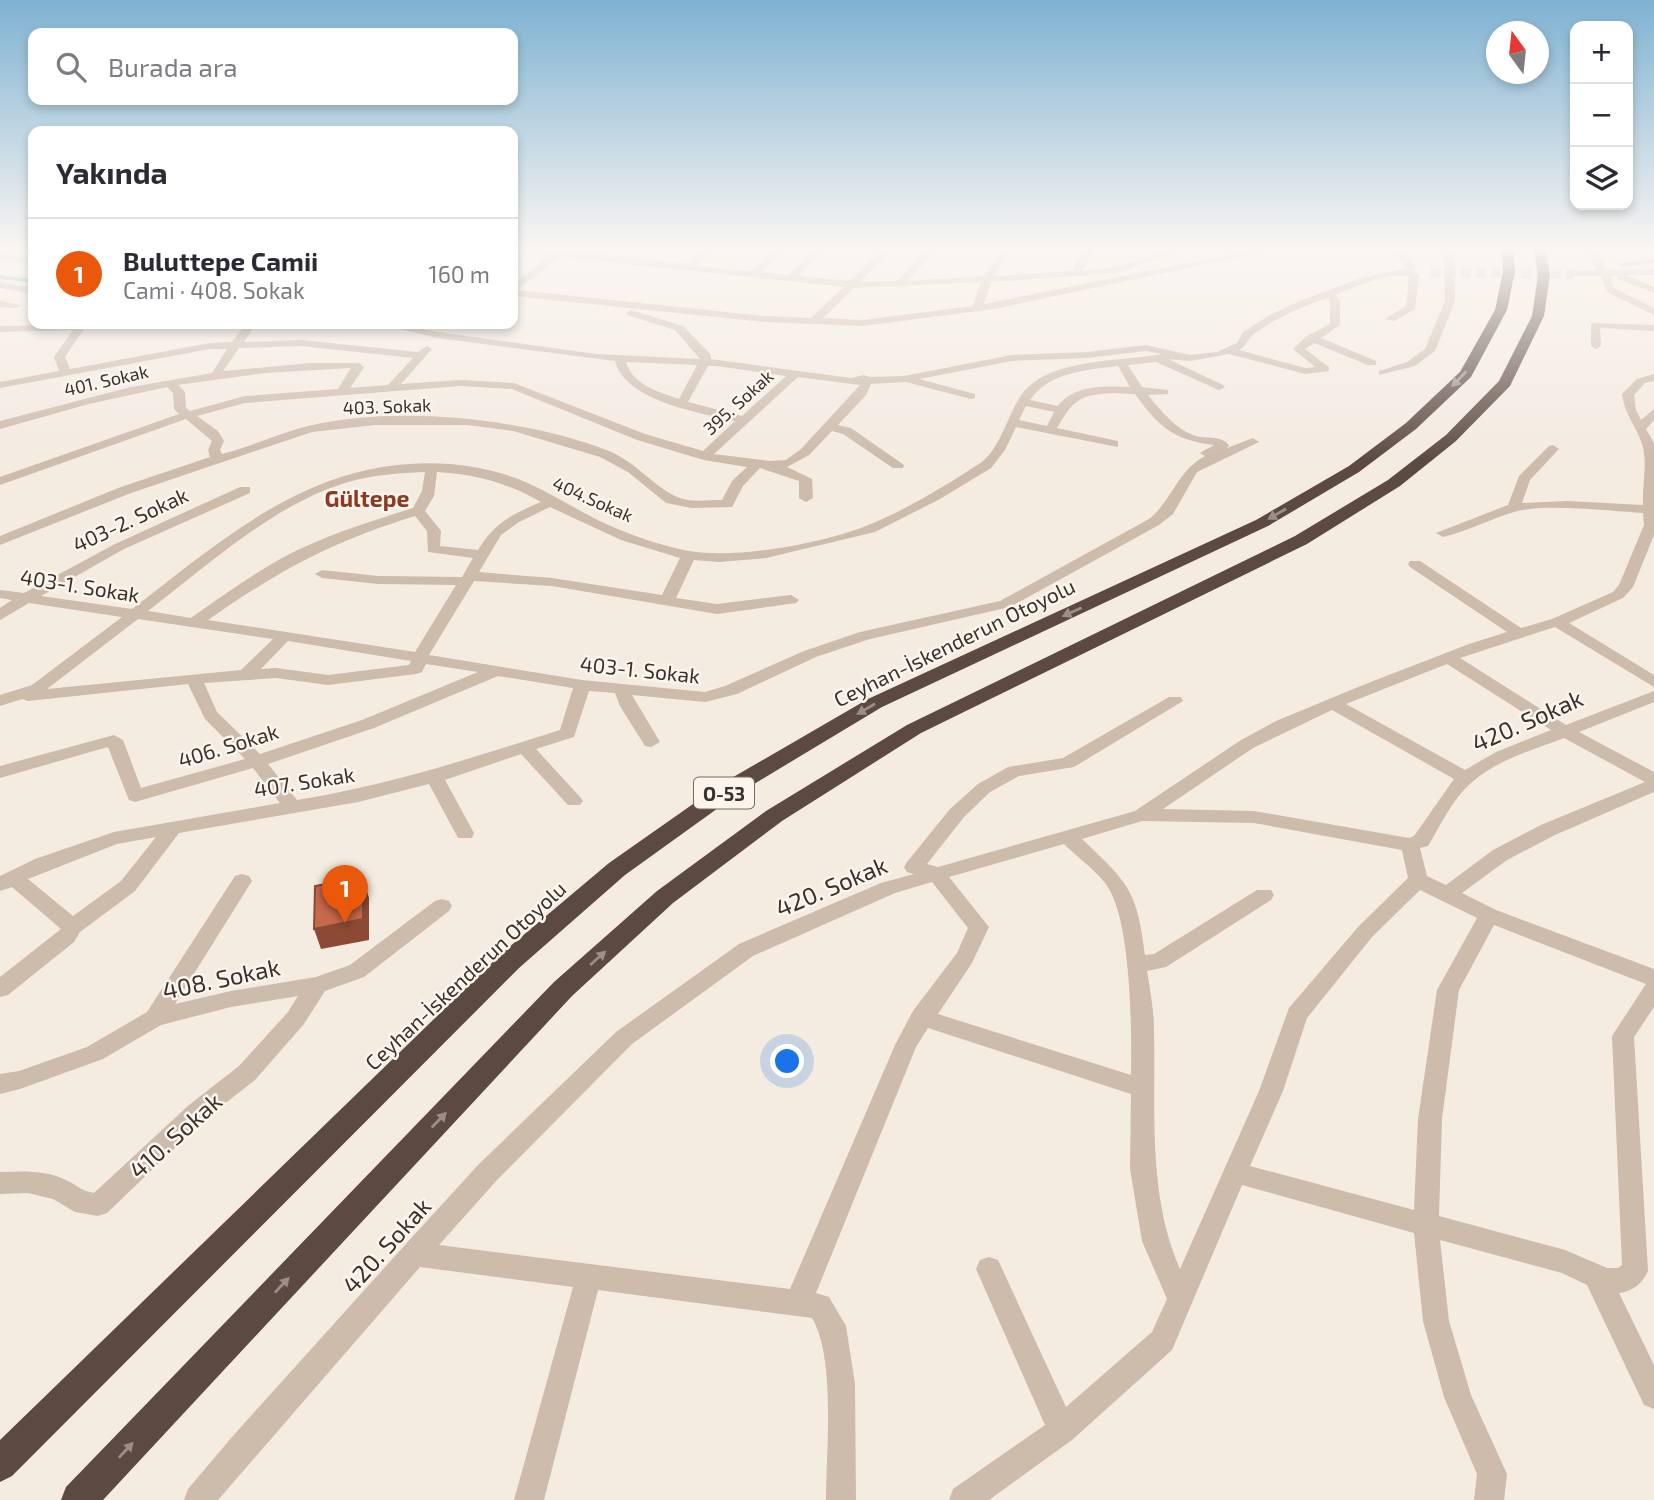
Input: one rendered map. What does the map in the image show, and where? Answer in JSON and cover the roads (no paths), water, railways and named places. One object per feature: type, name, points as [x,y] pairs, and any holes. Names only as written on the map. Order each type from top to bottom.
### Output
[{"type":"highway","name":"Ceyhan-İskenderun Otoyolu","points":[[0,1464],[510,961],[617,869],[731,788],[875,703],[1262,523],[1354,469],[1411,426],[1466,374],[1496,320]]},
{"type":"highway","name":"O-53","points":[[79,1500],[563,989],[665,897],[774,816],[914,729],[1301,540],[1394,483],[1451,438],[1505,383],[1536,320]]},
{"type":"street","points":[[651,320],[679,328],[705,360]]},
{"type":"street","points":[[792,320],[903,320]]},
{"type":"street","points":[[904,379],[1012,358],[1087,355],[1146,348],[1162,348],[1172,352],[1172,355],[1190,358],[1219,355],[1241,345],[1247,334],[1269,320]]},
{"type":"street","points":[[1228,351],[1305,370],[1325,369],[1298,349],[1311,338],[1335,325],[1335,320]]},
{"type":"street","points":[[1383,373],[1411,364],[1430,351],[1442,320]]},
{"type":"street","points":[[1596,346],[1595,325],[1654,328]]},
{"type":"street","points":[[0,329],[28,328]]},
{"type":"street","points":[[65,371],[59,357],[79,329]]},
{"type":"street","points":[[217,375],[218,369],[248,329]]},
{"type":"street","points":[[409,329],[620,359],[705,360],[851,381],[864,378],[904,379],[971,396]]},
{"type":"street","points":[[390,390],[422,356],[437,335]]},
{"type":"street","points":[[1311,338],[1372,363]]},
{"type":"street","points":[[0,385],[195,347],[237,344],[324,344],[422,356]]},
{"type":"street","name":"404.Sokak","points":[[7,699],[38,688],[288,502],[320,488],[365,475],[431,468],[480,473],[513,482],[606,528],[689,555],[708,558],[750,554],[827,541],[872,528],[991,463],[1028,393],[1040,382],[1063,373],[1172,355]]},
{"type":"street","points":[[620,359],[629,380],[682,403],[746,420]]},
{"type":"street","points":[[1157,359],[1219,387]]},
{"type":"street","points":[[682,403],[705,360]]},
{"type":"street","points":[[1121,363],[1138,392],[1187,437],[1222,443],[1222,448],[1194,460],[1190,465],[1192,469],[1207,460],[1253,442]]},
{"type":"street","name":"401. Sokak","points":[[0,425],[170,383],[299,365],[355,365],[358,367],[342,392]]},
{"type":"street","name":"395. Sokak","points":[[705,456],[795,374]]},
{"type":"street","points":[[1142,815],[1247,744],[1332,703],[1518,633],[1557,622],[1618,595],[1626,587],[1651,525],[1648,481],[1653,456],[1630,410],[1628,394],[1641,381],[1654,377]]},
{"type":"street","points":[[763,465],[789,463],[805,452],[862,393],[866,385],[864,378]]},
{"type":"street","points":[[170,383],[179,392],[180,409],[214,434],[218,441],[214,450],[216,459]]},
{"type":"street","points":[[0,481],[96,445],[188,415],[245,400],[460,383],[514,386],[629,433],[705,456],[763,465],[805,479],[806,498]]},
{"type":"street","points":[[1051,429],[1066,403],[1082,393],[1108,390],[1164,392]]},
{"type":"street","points":[[1024,402],[1062,410]]},
{"type":"street","points":[[1640,429],[1654,413]]},
{"type":"street","name":"403. Sokak","points":[[0,541],[126,490],[216,459],[332,425],[375,421],[467,421],[514,428],[604,454],[633,469],[671,500],[692,504],[727,504],[737,484],[763,465]]},
{"type":"street","points":[[1014,423],[1114,444]]},
{"type":"street","points":[[828,427],[847,431],[898,465]]},
{"type":"street","points":[[1514,507],[1524,479],[1553,449]]},
{"type":"street","points":[[194,623],[291,559],[345,535],[418,511],[424,505],[431,486],[431,468]]},
{"type":"street","name":"403-1. Sokak","points":[[0,594],[420,657],[582,685],[705,698],[732,690],[810,654],[866,635],[1005,604],[1168,512],[1177,491],[1192,469]]},
{"type":"street","name":"403-2. Sokak","points":[[0,615],[129,540],[245,490]]},
{"type":"street","points":[[7,699],[246,674],[276,673],[328,680],[416,669],[420,657],[496,532],[551,502]]},
{"type":"street","points":[[1443,533],[1470,526],[1514,507],[1567,505],[1650,509]]},
{"type":"street","points":[[418,511],[434,531],[433,549],[482,555]]},
{"type":"street","points":[[666,602],[689,555]]},
{"type":"street","points":[[1415,564],[1518,633]]},
{"type":"street","points":[[322,574],[378,580],[468,578],[552,582],[717,609],[791,600]]},
{"type":"street","points":[[1557,622],[1654,682]]},
{"type":"street","points":[[246,674],[285,636]]},
{"type":"street","points":[[1449,658],[1564,731],[1654,779]]},
{"type":"street","name":"406. Sokak","points":[[0,772],[114,740],[135,796],[255,762],[368,724],[500,670]]},
{"type":"street","points":[[195,680],[201,699],[215,723],[239,742],[292,806]]},
{"type":"street","name":"407. Sokak","points":[[7,881],[42,864],[114,838],[358,796],[434,777],[525,748],[568,733],[582,685]]},
{"type":"street","points":[[622,690],[628,706],[651,742]]},
{"type":"street","name":"420. Sokak","points":[[199,1500],[242,1447],[488,1172],[624,1038],[746,950],[888,888],[1142,815],[1254,817],[1410,845],[1421,841],[1448,798],[1465,778],[1502,756],[1654,696]]},
{"type":"street","points":[[798,1303],[906,1045],[921,1017],[973,946],[979,927],[935,873],[914,867],[957,813],[984,788],[1014,771],[1068,763],[1175,701]]},
{"type":"street","points":[[1332,703],[1465,778]]},
{"type":"street","points":[[525,748],[574,801]]},
{"type":"street","points":[[434,777],[464,833]]},
{"type":"street","points":[[1448,894],[1500,855],[1548,830],[1654,785]]},
{"type":"street","points":[[3,983],[66,937],[73,927],[128,886],[173,828]]},
{"type":"street","points":[[1068,835],[1117,884],[1129,914],[1143,1026],[1142,1169],[1155,1241],[1180,1299]]},
{"type":"street","points":[[1410,845],[1418,880]]},
{"type":"street","points":[[1418,880],[1489,915],[1654,978]]},
{"type":"street","points":[[964,1500],[1062,1430],[1162,1341],[1271,1091],[1297,1014],[1365,932],[1418,880]]},
{"type":"street","points":[[7,881],[73,927]]},
{"type":"street","points":[[155,1018],[242,881]]},
{"type":"street","points":[[1137,964],[1159,961],[1264,895]]},
{"type":"street","name":"408. Sokak","points":[[0,1084],[20,1080],[95,1053],[155,1018],[231,999],[317,985],[357,971],[442,906]]},
{"type":"street","points":[[1489,915],[1448,990],[1430,1119],[1426,1225],[1436,1321],[1458,1397],[1492,1474],[1489,1500]]},
{"type":"street","name":"410. Sokak","points":[[0,1183],[28,1182],[60,1189],[75,1201],[98,1205],[197,1112],[247,1073],[296,1018],[317,985]]},
{"type":"street","points":[[1236,1173],[1565,1262],[1606,1280],[1622,1281],[1635,1271],[1623,1036],[1654,989]]},
{"type":"street","points":[[921,1017],[1142,1088]]},
{"type":"street","points":[[413,1254],[588,1279],[820,1306],[832,1326],[841,1384],[841,1500]]},
{"type":"street","points":[[989,1269],[1062,1430]]},
{"type":"street","points":[[1596,1275],[1654,1395]]},
{"type":"street","points":[[529,1500],[588,1279]]},
{"type":"place","name":"Buluttepe Camii","points":[[345,923]]},
{"type":"district","name":"Gültepe","points":[[367,498]]}]
